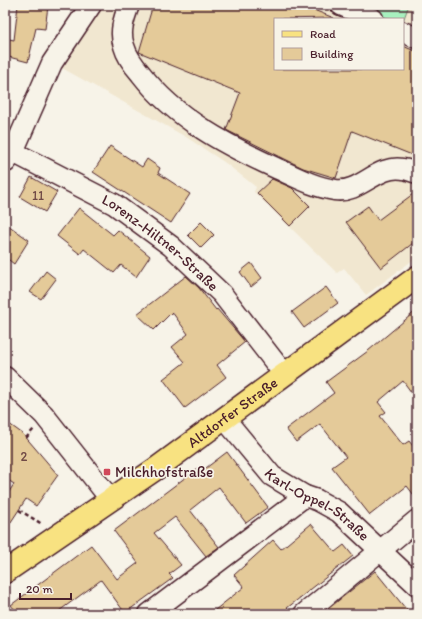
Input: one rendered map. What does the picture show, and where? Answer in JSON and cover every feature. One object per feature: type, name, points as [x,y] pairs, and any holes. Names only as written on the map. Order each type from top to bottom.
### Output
[{"type":"main road","name":"Altdorfer Straße","points":[[5,572],[111,500],[417,276]]},
{"type":"street","points":[[8,155],[52,64],[91,5]]},
{"type":"street","points":[[129,5],[122,22],[123,45],[132,62],[151,87],[180,114],[218,139],[316,187],[337,191],[351,189],[387,170],[402,168],[417,173]]},
{"type":"street","points":[[341,5],[372,18]]},
{"type":"street","points":[[404,32],[417,38]]},
{"type":"street","name":"Lorenz-Hiltner-Straße","points":[[8,155],[114,204],[170,246],[222,294],[284,374]]},
{"type":"street","points":[[5,377],[44,415],[111,500]]},
{"type":"street","name":"Karl-Oppel-Straße","points":[[224,418],[272,476],[305,496],[317,500],[339,512],[417,585]]},
{"type":"street","points":[[149,614],[305,496]]},
{"type":"street","points":[[304,614],[417,520]]},
{"type":"path","points":[[19,510],[47,528]]},
{"type":"shaded area","points":[[104,5],[417,5],[417,257],[366,295],[344,268],[337,273],[254,192],[256,187],[224,162],[186,137],[62,68]]},
{"type":"green space","points":[[359,5],[409,5],[404,18],[380,16]]},
{"type":"building","points":[[18,5],[48,6],[45,29],[36,28],[28,62],[5,56],[9,39],[14,40]]},
{"type":"building","points":[[153,5],[301,5],[334,18],[274,18],[274,70],[404,70],[404,46],[417,52],[417,157],[352,131],[336,178],[303,168],[226,130],[240,93],[139,52]]},
{"type":"building","points":[[110,146],[142,167],[147,159],[160,168],[158,173],[190,194],[171,223],[93,172]]},
{"type":"building","points":[[31,177],[57,192],[45,212],[20,197]]},
{"type":"building","points":[[272,179],[292,188],[310,206],[290,226],[257,193]]},
{"type":"building","points":[[417,191],[417,240],[381,268],[346,222],[368,206],[378,220]]},
{"type":"building","points":[[79,208],[113,235],[118,230],[150,256],[136,277],[121,265],[114,273],[84,249],[80,254],[57,236]]},
{"type":"building","points":[[201,222],[214,235],[201,248],[188,235]]},
{"type":"building","points":[[5,223],[29,240],[14,264],[5,257]]},
{"type":"building","points":[[251,263],[262,278],[251,287],[240,272]]},
{"type":"building","points":[[46,271],[56,279],[41,299],[30,292]]},
{"type":"building","points":[[186,276],[199,288],[216,310],[217,309],[245,342],[217,365],[226,377],[185,408],[163,379],[185,362],[172,347],[188,334],[172,312],[154,330],[137,314]]},
{"type":"building","points":[[326,287],[338,303],[304,328],[292,312]]},
{"type":"building","points":[[417,310],[417,400],[403,381],[378,402],[386,412],[380,416],[403,445],[409,441],[417,451],[417,499],[407,486],[370,515],[332,467],[346,457],[320,424],[296,442],[286,429],[334,393],[326,382],[368,351]]},
{"type":"building","points":[[5,421],[23,434],[58,475],[36,506],[26,499],[5,531],[5,498],[14,484],[5,478]]},
{"type":"building","points":[[227,452],[268,507],[246,523],[219,487],[190,510],[219,547],[206,556],[175,517],[154,533],[181,565],[169,574],[173,578],[125,613],[101,580],[55,614],[18,614],[11,605],[91,545],[117,579],[138,563],[114,531],[198,468],[202,471]]},
{"type":"building","points":[[311,524],[335,552],[344,545],[353,556],[287,608],[293,614],[210,614],[244,587],[234,575],[273,540],[281,549]]},
{"type":"building","points":[[375,571],[410,614],[322,614],[339,600]]},
{"type":"place","name":"Milchhofstraße","points":[[107,472]]}]
